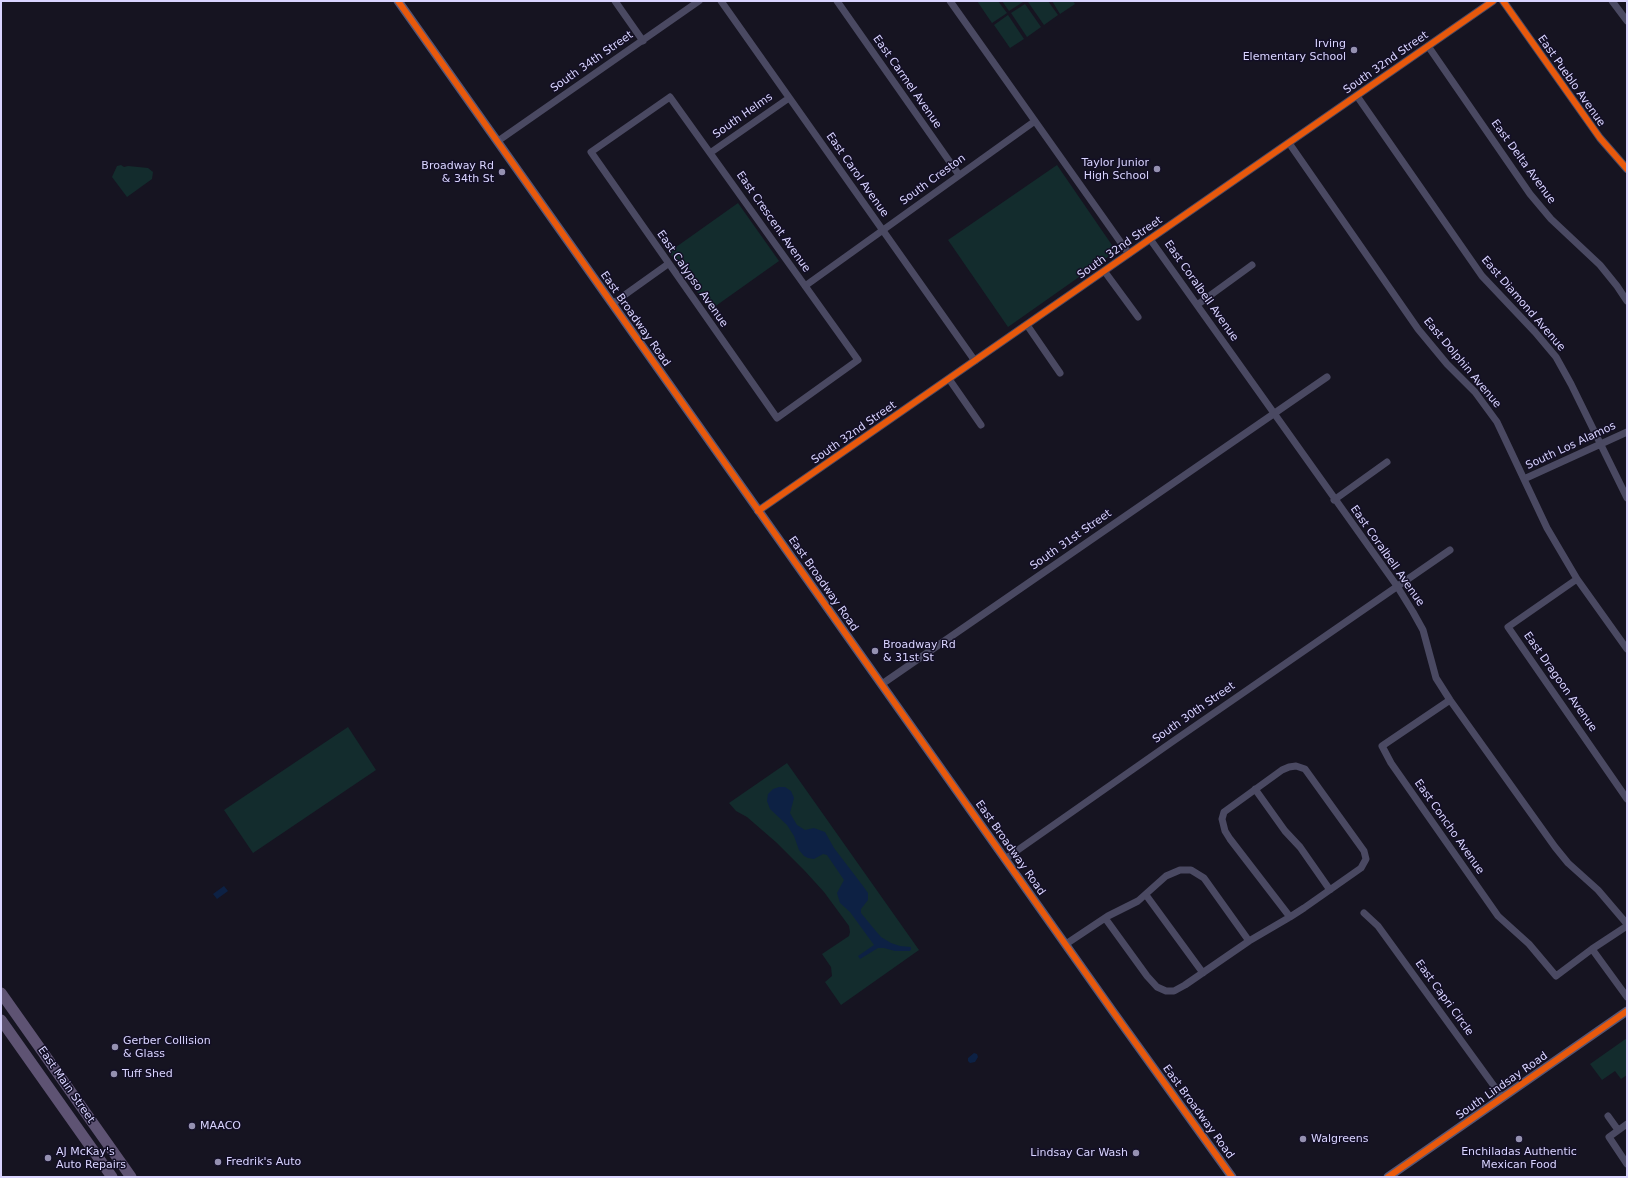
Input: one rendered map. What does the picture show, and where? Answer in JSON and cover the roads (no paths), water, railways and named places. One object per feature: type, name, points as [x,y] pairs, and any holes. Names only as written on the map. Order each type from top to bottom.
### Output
[{"type":"main road","name":"East Broadway Road","points":[[398,1],[758,511],[1232,1177]]},
{"type":"main road","name":"East Main Street","points":[[1,993],[131,1177]]},
{"type":"main road","name":"South Lindsay Road","points":[[1388,1177],[1627,1011]]},
{"type":"main road","name":"East Main Street","points":[[1,1020],[112,1177]]},
{"type":"street","points":[[615,1],[643,41]]},
{"type":"street","name":"South 34th Street","points":[[498,141],[643,41],[698,1]]},
{"type":"street","name":"East Carol Avenue","points":[[721,1],[975,361]]},
{"type":"street","name":"East Carmel Avenue","points":[[837,1],[959,175]]},
{"type":"street","points":[[950,1],[1129,254]]},
{"type":"street","name":"South 32nd Street","points":[[758,511],[1493,1]]},
{"type":"street","name":"East Pueblo Avenue","points":[[1503,1],[1600,138],[1627,169]]},
{"type":"street","points":[[1612,1],[1627,22]]},
{"type":"street","name":"East Delta Avenue","points":[[1428,46],[1530,194],[1551,218],[1600,265],[1618,286],[1627,301]]},
{"type":"street","name":"East Diamond Avenue","points":[[1357,96],[1482,276],[1535,332],[1556,357],[1571,384],[1627,498]]},
{"type":"street","name":"East Crescent Avenue","points":[[590,152],[670,97],[858,360]]},
{"type":"street","name":"South Helms","points":[[710,153],[789,98]]},
{"type":"street","name":"South Creston","points":[[804,286],[1035,121]]},
{"type":"street","name":"East Dolphin Avenue","points":[[1289,143],[1418,329],[1447,364],[1475,392],[1497,422],[1547,528],[1577,579],[1627,649]]},
{"type":"street","name":"East Calypso Avenue","points":[[590,152],[777,418],[858,360]]},
{"type":"street","name":"East Coralbell Avenue","points":[[1150,239],[1334,500],[1397,586],[1422,630],[1436,678],[1450,700],[1555,847],[1568,863],[1598,890],[1627,925]]},
{"type":"street","points":[[612,304],[668,264]]},
{"type":"street","points":[[1197,305],[1252,265]]},
{"type":"street","points":[[1104,272],[1138,318]]},
{"type":"street","points":[[1027,325],[1060,373]]},
{"type":"street","name":"South 31st Street","points":[[882,684],[1327,376]]},
{"type":"street","points":[[949,379],[981,425]]},
{"type":"street","name":"South Los Alamos","points":[[1524,479],[1627,432]]},
{"type":"street","points":[[1334,500],[1387,462]]},
{"type":"street","name":"South 30th Street","points":[[1005,859],[1450,550]]},
{"type":"street","name":"East Dragoon Avenue","points":[[1577,579],[1508,627],[1627,799]]},
{"type":"street","name":"East Concho Avenue","points":[[1450,700],[1382,746],[1391,763],[1498,916],[1529,944],[1556,976],[1592,949]]},
{"type":"street","points":[[1105,918],[1147,976],[1157,987],[1166,992],[1174,991],[1249,941],[1290,917],[1361,868],[1366,859],[1364,851],[1304,769],[1296,766],[1282,770],[1255,789],[1224,812],[1222,819],[1225,831],[1290,917]]},
{"type":"street","points":[[1255,789],[1285,831],[1300,847],[1330,890]]},
{"type":"street","points":[[1066,944],[1105,918],[1138,901],[1166,876],[1180,870],[1191,870],[1204,878],[1249,941]]},
{"type":"street","points":[[1146,895],[1203,973]]},
{"type":"street","name":"East Capri Circle","points":[[1364,913],[1378,926],[1502,1098]]},
{"type":"street","points":[[1627,925],[1592,949],[1627,997]]},
{"type":"street","points":[[1608,1116],[1618,1130]]},
{"type":"street","points":[[1627,1124],[1609,1137],[1627,1164]]},
{"type":"water","points":[[785,787],[791,791],[794,798],[790,813],[797,825],[805,830],[814,828],[825,832],[834,848],[868,893],[868,900],[861,909],[861,913],[881,937],[900,946],[911,947],[910,951],[895,951],[878,948],[860,959],[858,956],[874,945],[850,912],[840,903],[837,893],[844,880],[827,855],[823,854],[814,859],[804,856],[799,850],[794,836],[787,825],[770,809],[767,801],[768,794],[773,789]]},
{"type":"water","points":[[224,886],[228,891],[217,899],[213,894]]},
{"type":"water","points":[[974,1053],[977,1054],[978,1057],[975,1062],[970,1063],[968,1058]]},
{"type":"place","name":"Irving Elementary School","points":[[1354,50]]},
{"type":"place","name":"Taylor Junior High School","points":[[1157,169]]},
{"type":"place","name":"Broadway Rd & 34th St","points":[[502,172]]},
{"type":"place","name":"Broadway Rd & 31st St","points":[[875,651]]},
{"type":"place","name":"Gerber Collision & Glass","points":[[115,1047]]},
{"type":"place","name":"Tuff Shed","points":[[114,1074]]},
{"type":"place","name":"MAACO","points":[[192,1126]]},
{"type":"place","name":"Walgreens","points":[[1303,1139]]},
{"type":"place","name":"Enchiladas Authentic Mexican Food","points":[[1519,1139]]},
{"type":"place","name":"Lindsay Car Wash","points":[[1136,1153]]},
{"type":"place","name":"AJ McKay's Auto Repairs","points":[[48,1158]]},
{"type":"place","name":"Fredrik's Auto","points":[[218,1162]]}]
